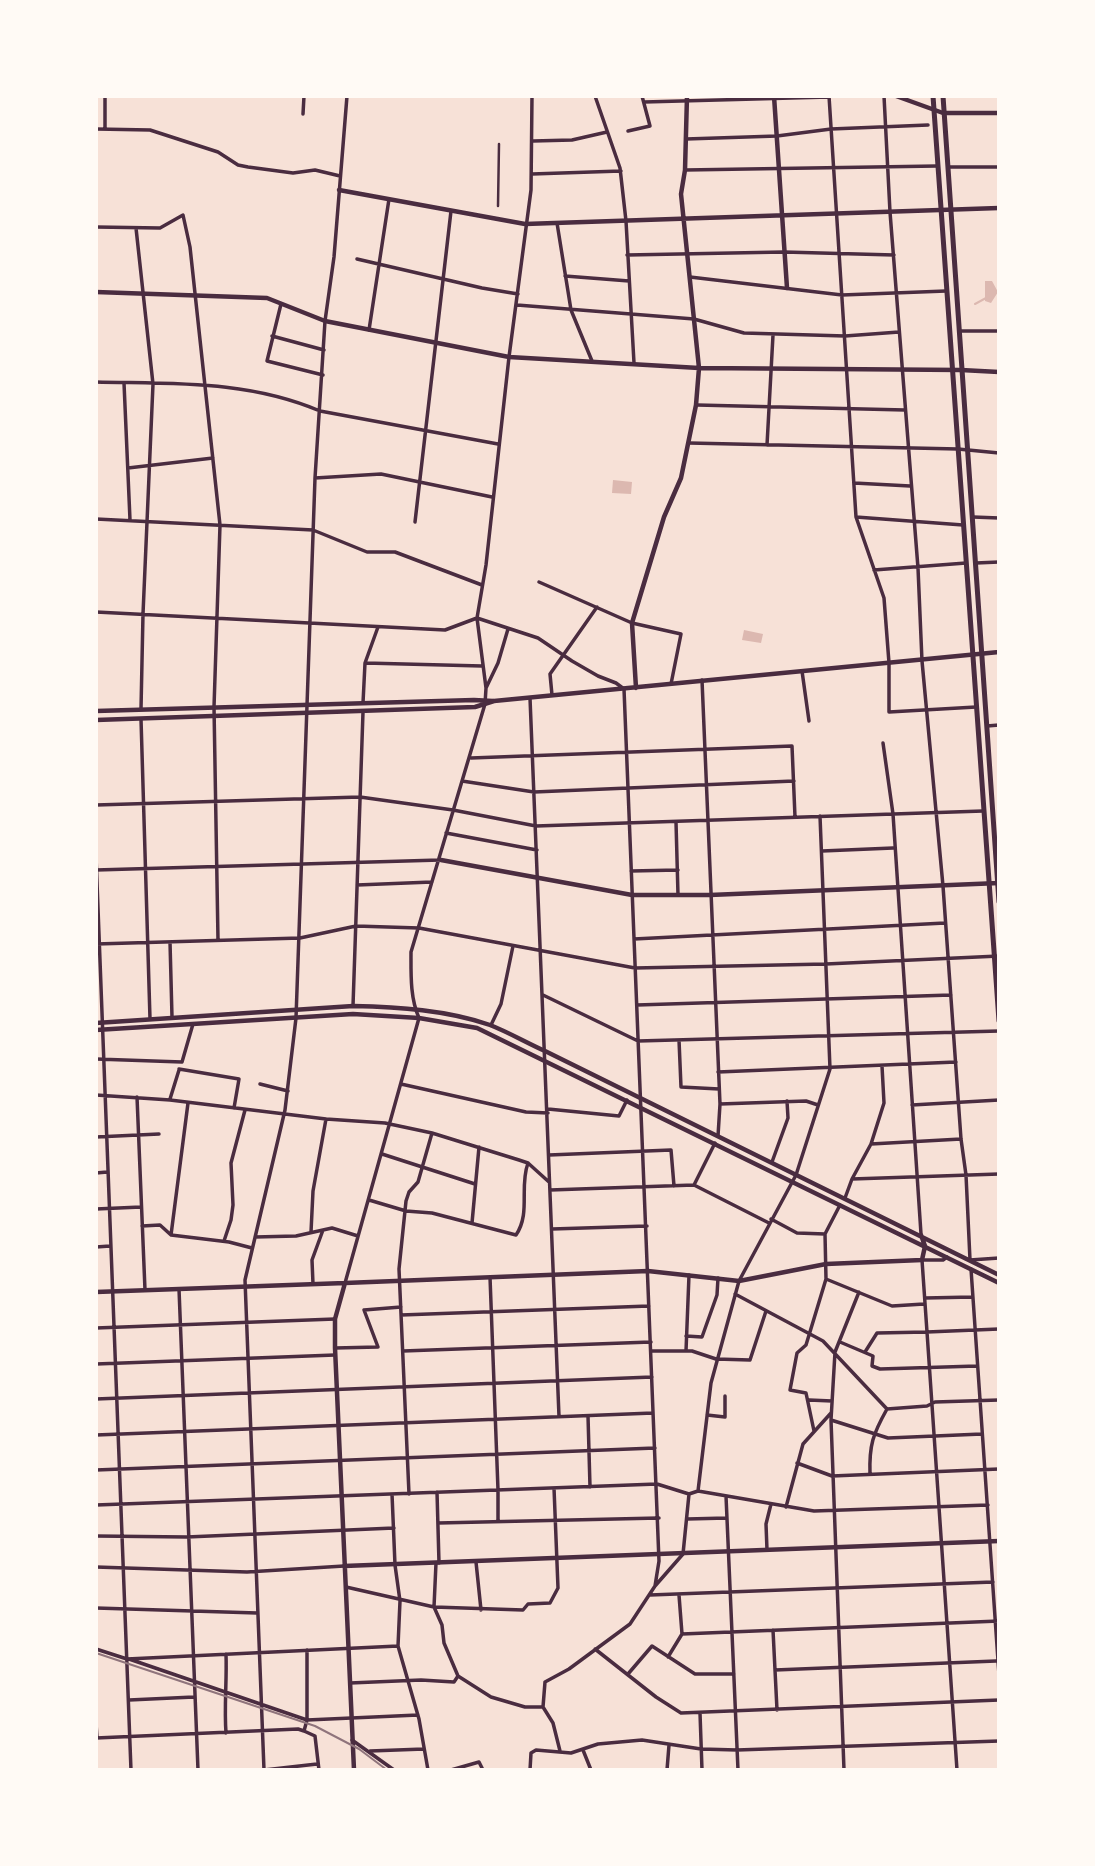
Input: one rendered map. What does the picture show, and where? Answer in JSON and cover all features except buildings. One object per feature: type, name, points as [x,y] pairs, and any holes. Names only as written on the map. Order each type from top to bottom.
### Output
[{"type":"main road","points":[[933,96],[988,884],[997,956],[999,1021]]},
{"type":"main road","points":[[943,96],[974,563],[996,811],[999,902]]},
{"type":"street","points":[[105,96],[105,129]]},
{"type":"street","points":[[303,114],[304,96]]},
{"type":"street","points":[[318,1764],[264,1770],[245,1286],[284,1114],[296,1018],[315,478],[325,321],[331,286],[347,96]]},
{"type":"street","points":[[352,1770],[335,1319],[419,1018],[411,976],[411,956],[441,860],[446,833],[471,758],[485,702],[486,688],[477,618],[532,174],[532,96]]},
{"type":"street","points":[[595,96],[621,171],[634,363]]},
{"type":"street","points":[[628,131],[650,126],[642,96]]},
{"type":"street","points":[[644,102],[687,98],[829,96],[856,517],[884,598],[889,663],[889,712],[977,707]]},
{"type":"street","points":[[884,96],[890,212],[918,568],[922,660],[943,886],[961,1139],[966,1175],[970,1260]]},
{"type":"street","points":[[896,96],[943,113],[999,113]]},
{"type":"street","points":[[636,688],[632,624],[664,517],[681,478],[696,405],[699,368],[681,194],[685,170],[687,98]]},
{"type":"street","points":[[774,98],[787,288]]},
{"type":"street","points":[[686,139],[777,136],[831,129],[928,125]]},
{"type":"street","points":[[96,129],[150,130],[218,152],[238,165],[293,173],[315,170],[340,176]]},
{"type":"street","points":[[532,141],[572,140],[607,132]]},
{"type":"street","points":[[498,206],[499,144]]},
{"type":"street","points":[[685,170],[937,166]]},
{"type":"street","points":[[947,166],[999,167]]},
{"type":"street","points":[[532,174],[621,171]]},
{"type":"street","points":[[339,190],[525,225],[999,208]]},
{"type":"street","points":[[369,330],[389,199]]},
{"type":"street","points":[[415,522],[451,211]]},
{"type":"street","points":[[96,227],[160,228],[183,215],[190,247],[220,525],[214,707],[218,940]]},
{"type":"street","points":[[557,223],[571,310],[592,361]]},
{"type":"street","points":[[136,228],[153,384],[141,709]]},
{"type":"street","points":[[627,255],[784,252],[894,255]]},
{"type":"street","points":[[357,259],[443,280],[518,294]]},
{"type":"street","points":[[565,276],[629,281]]},
{"type":"street","points":[[690,277],[842,295],[946,291]]},
{"type":"street","points":[[96,292],[267,298],[325,321],[509,357],[699,368],[999,372]]},
{"type":"street","points":[[281,304],[267,361],[323,375]]},
{"type":"street","points":[[517,305],[694,319],[744,333],[845,336],[899,332]]},
{"type":"street","points":[[958,331],[999,331]]},
{"type":"street","points":[[767,445],[774,335]]},
{"type":"street","points":[[271,336],[324,350]]},
{"type":"street","points":[[96,382],[204,383],[247,389],[295,400],[320,411],[498,444]]},
{"type":"street","points":[[124,383],[130,520]]},
{"type":"street","points":[[696,405],[905,410]]},
{"type":"street","points":[[689,443],[958,449],[999,453]]},
{"type":"street","points":[[128,468],[213,458]]},
{"type":"street","points":[[315,478],[382,474],[492,497]]},
{"type":"street","points":[[854,483],[910,486]]},
{"type":"street","points":[[856,517],[963,525]]},
{"type":"street","points":[[971,517],[999,518]]},
{"type":"street","points":[[96,519],[313,530],[368,552],[395,552],[482,585]]},
{"type":"street","points":[[974,563],[999,562]]},
{"type":"street","points":[[874,570],[966,563]]},
{"type":"street","points":[[539,582],[632,624],[681,634],[671,684]]},
{"type":"street","points":[[552,696],[550,674],[597,607]]},
{"type":"street","points":[[96,611],[378,628],[445,629],[477,618],[538,638],[625,689]]},
{"type":"street","points":[[363,703],[365,663],[378,628]]},
{"type":"street","points":[[486,688],[498,663],[508,629]]},
{"type":"street","points":[[96,711],[485,702],[999,652]]},
{"type":"street","points":[[365,663],[482,666]]},
{"type":"street","points":[[802,671],[809,721]]},
{"type":"street","points":[[702,680],[720,1104],[718,1136]]},
{"type":"street","points":[[625,689],[659,1518],[659,1554],[655,1586]]},
{"type":"street","points":[[530,698],[559,1416]]},
{"type":"street","points":[[96,720],[475,707],[485,702]]},
{"type":"street","points":[[353,1006],[363,712]]},
{"type":"street","points":[[141,719],[150,1019]]},
{"type":"street","points":[[987,726],[999,725]]},
{"type":"street","points":[[883,743],[892,814],[921,1234],[925,1246],[922,1261],[924,1304],[957,1770]]},
{"type":"street","points":[[471,758],[792,746],[795,817]]},
{"type":"street","points":[[462,781],[534,792],[793,781]]},
{"type":"street","points":[[96,805],[360,797],[453,810],[536,826],[983,811]]},
{"type":"street","points":[[698,1491],[716,1359],[738,1281],[796,1175],[831,1069],[820,816]]},
{"type":"street","points":[[676,822],[678,895]]},
{"type":"street","points":[[446,833],[537,850]]},
{"type":"street","points":[[822,851],[894,848]]},
{"type":"street","points":[[96,856],[99,1030],[105,1095],[131,1770]]},
{"type":"street","points":[[97,870],[441,860],[632,895],[710,895],[998,883]]},
{"type":"street","points":[[631,870],[678,870]]},
{"type":"street","points":[[357,885],[432,882]]},
{"type":"street","points":[[634,939],[945,923]]},
{"type":"street","points":[[98,944],[300,937],[356,926],[419,928],[635,968],[826,964],[997,956]]},
{"type":"street","points":[[170,942],[172,1017]]},
{"type":"street","points":[[491,1025],[501,1004],[513,946]]},
{"type":"street","points":[[543,995],[638,1041],[999,1031]]},
{"type":"street","points":[[636,1005],[951,995]]},
{"type":"street","points":[[99,1023],[353,1006],[455,1016],[491,1025],[921,1234],[999,1275]]},
{"type":"street","points":[[99,1030],[353,1014],[419,1018],[477,1028],[999,1283]]},
{"type":"street","points":[[170,1100],[193,1024]]},
{"type":"street","points":[[679,1040],[681,1087],[719,1088]]},
{"type":"street","points":[[96,1059],[182,1062]]},
{"type":"street","points":[[718,1072],[956,1062]]},
{"type":"street","points":[[845,1198],[871,1144],[884,1103],[882,1066]]},
{"type":"street","points":[[179,1069],[239,1079],[234,1108]]},
{"type":"street","points":[[261,1084],[288,1091]]},
{"type":"street","points":[[401,1084],[526,1112],[619,1116],[627,1100]]},
{"type":"street","points":[[96,1095],[170,1100],[390,1124],[432,1133],[528,1163],[550,1182]]},
{"type":"street","points":[[137,1097],[145,1290]]},
{"type":"street","points":[[912,1105],[999,1100]]},
{"type":"street","points":[[772,1162],[788,1118],[787,1101]]},
{"type":"street","points":[[720,1104],[806,1101],[818,1105]]},
{"type":"street","points":[[171,1235],[188,1102]]},
{"type":"street","points":[[224,1241],[233,1205],[231,1163],[246,1110]]},
{"type":"street","points":[[312,1232],[313,1191],[326,1119]]},
{"type":"street","points":[[409,1494],[401,1315],[401,1242],[409,1192],[418,1182],[432,1133]]},
{"type":"street","points":[[96,1137],[159,1134]]},
{"type":"street","points":[[871,1144],[961,1139]]},
{"type":"street","points":[[694,1185],[715,1143]]},
{"type":"street","points":[[472,1223],[479,1147]]},
{"type":"street","points":[[549,1155],[671,1150],[674,1186]]},
{"type":"street","points":[[382,1154],[475,1184]]},
{"type":"street","points":[[369,1200],[516,1235],[523,1223],[524,1174],[528,1163]]},
{"type":"street","points":[[96,1173],[107,1172]]},
{"type":"street","points":[[852,1179],[999,1174]]},
{"type":"street","points":[[550,1190],[694,1185],[797,1233],[825,1234]]},
{"type":"street","points":[[814,1432],[810,1400],[806,1393],[789,1390],[797,1353],[806,1345],[827,1279],[825,1234],[840,1205]]},
{"type":"street","points":[[96,1209],[141,1207]]},
{"type":"street","points":[[142,1226],[160,1225],[171,1235],[224,1241],[252,1248]]},
{"type":"street","points":[[552,1229],[646,1226]]},
{"type":"street","points":[[255,1237],[296,1236],[332,1228],[358,1236]]},
{"type":"street","points":[[313,1283],[312,1260],[323,1230]]},
{"type":"street","points":[[96,1247],[110,1246]]},
{"type":"street","points":[[96,1292],[648,1271],[738,1281],[826,1264],[943,1260],[947,1257]]},
{"type":"street","points":[[970,1260],[999,1258]]},
{"type":"street","points":[[971,1269],[999,1675]]},
{"type":"street","points":[[686,1351],[690,1275]]},
{"type":"street","points":[[490,1277],[498,1521]]},
{"type":"street","points":[[686,1336],[702,1337],[717,1296],[718,1278]]},
{"type":"street","points":[[827,1279],[892,1306],[924,1304]]},
{"type":"street","points":[[179,1289],[198,1770]]},
{"type":"street","points":[[844,1770],[831,1420],[835,1352],[859,1292]]},
{"type":"street","points":[[735,1294],[823,1341],[887,1409]]},
{"type":"street","points":[[925,1298],[973,1297]]},
{"type":"street","points":[[401,1315],[649,1306]]},
{"type":"street","points":[[96,1364],[247,1358],[378,1347],[364,1310],[401,1307]]},
{"type":"street","points":[[652,1351],[686,1351],[716,1359],[750,1360],[766,1311]]},
{"type":"street","points":[[96,1328],[335,1319]]},
{"type":"street","points":[[865,1352],[877,1333],[999,1329]]},
{"type":"street","points":[[823,1341],[865,1352],[873,1356],[872,1366],[880,1369],[977,1366]]},
{"type":"street","points":[[403,1351],[651,1342]]},
{"type":"street","points":[[96,1399],[652,1377]]},
{"type":"street","points":[[707,1415],[724,1417],[725,1396]]},
{"type":"street","points":[[810,1400],[832,1402]]},
{"type":"street","points":[[887,1409],[931,1405],[935,1402],[999,1400]]},
{"type":"street","points":[[870,1474],[869,1450],[873,1433],[887,1409]]},
{"type":"street","points":[[786,1507],[803,1444],[832,1412]]},
{"type":"street","points":[[96,1435],[653,1413]]},
{"type":"street","points":[[588,1416],[590,1487]]},
{"type":"street","points":[[831,1420],[888,1438],[982,1434]]},
{"type":"street","points":[[96,1470],[656,1448]]},
{"type":"street","points":[[797,1462],[832,1476],[999,1469]]},
{"type":"street","points":[[96,1505],[657,1484],[689,1494],[698,1491],[814,1511],[988,1505]]},
{"type":"street","points":[[346,1587],[434,1607],[523,1610],[528,1604],[550,1603],[558,1588],[555,1488]]},
{"type":"street","points":[[437,1492],[438,1563],[434,1607],[442,1625],[444,1643],[458,1676],[491,1697],[525,1707],[543,1707]]},
{"type":"street","points":[[392,1494],[395,1565],[400,1601],[398,1646],[418,1716],[428,1770]]},
{"type":"street","points":[[560,1751],[553,1723],[543,1707],[545,1682],[569,1669],[630,1624],[655,1586],[682,1554],[689,1494]]},
{"type":"street","points":[[726,1496],[738,1770]]},
{"type":"street","points":[[766,1550],[766,1524],[771,1504]]},
{"type":"street","points":[[438,1523],[659,1518]]},
{"type":"street","points":[[687,1519],[727,1518]]},
{"type":"street","points":[[96,1536],[187,1537],[394,1528]]},
{"type":"street","points":[[96,1567],[256,1571],[999,1541]]},
{"type":"street","points":[[476,1562],[481,1610]]},
{"type":"street","points":[[650,1595],[993,1582]]},
{"type":"street","points":[[668,1657],[682,1633],[680,1595]]},
{"type":"street","points":[[96,1608],[257,1613]]},
{"type":"street","points":[[682,1633],[997,1621]]},
{"type":"street","points":[[773,1630],[776,1710]]},
{"type":"street","points":[[127,1659],[398,1646]]},
{"type":"street","points":[[628,1674],[652,1646],[695,1674],[734,1674]]},
{"type":"street","points":[[96,1649],[307,1720],[418,1716]]},
{"type":"street","points":[[595,1649],[678,1712],[999,1700]]},
{"type":"street","points":[[303,1731],[307,1720],[307,1650]]},
{"type":"street","points":[[226,1654],[226,1733]]},
{"type":"street","points":[[775,1670],[998,1661]]},
{"type":"street","points":[[349,1683],[454,1682],[458,1676]]},
{"type":"street","points":[[129,1700],[194,1698]]},
{"type":"street","points":[[700,1713],[702,1770]]},
{"type":"street","points":[[351,1720],[349,1738],[352,1770]]},
{"type":"street","points":[[96,1723],[97,1738],[303,1731],[315,1736],[319,1770]]},
{"type":"street","points":[[352,1740],[394,1770]]},
{"type":"street","points":[[530,1770],[533,1751],[571,1753],[598,1744],[642,1740],[701,1749],[737,1751],[999,1741]]},
{"type":"street","points":[[667,1770],[669,1745]]},
{"type":"street","points":[[370,1751],[425,1749]]},
{"type":"street","points":[[583,1750],[591,1770]]},
{"type":"street","points":[[451,1770],[480,1762],[483,1770]]},
{"type":"shaded area","points":[[985,281],[992,281],[998,292],[991,303],[985,301]]},
{"type":"shaded area","points":[[613,480],[632,482],[631,494],[612,493]]},
{"type":"shaded area","points":[[744,630],[763,634],[761,643],[742,640]]},
{"type":"waterway","points":[[975,304],[986,298]]},
{"type":"railway","points":[[96,1653],[315,1726],[359,1749],[387,1770]]}]
